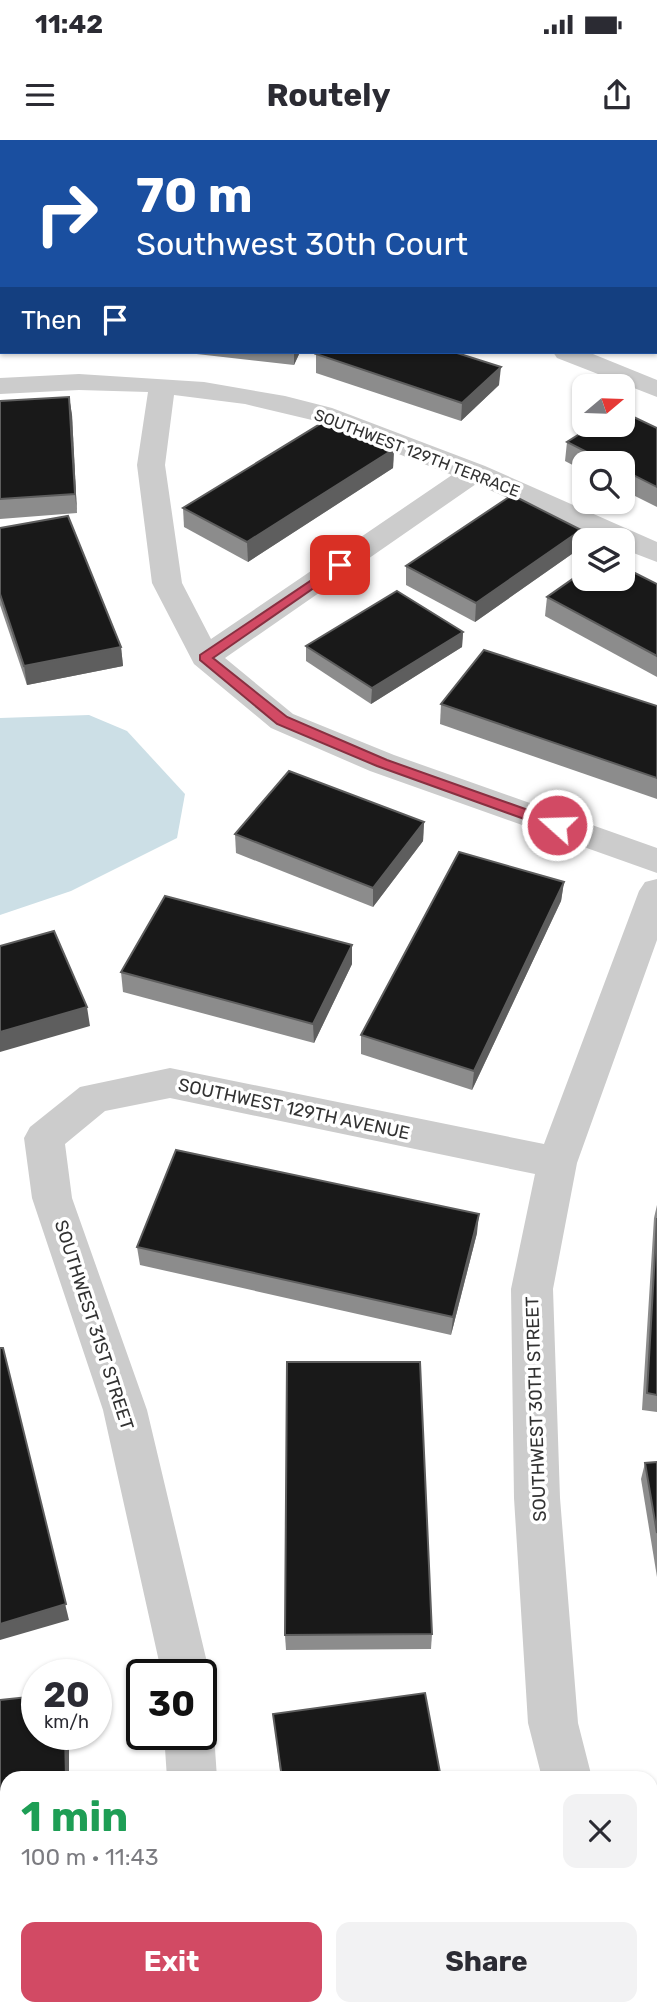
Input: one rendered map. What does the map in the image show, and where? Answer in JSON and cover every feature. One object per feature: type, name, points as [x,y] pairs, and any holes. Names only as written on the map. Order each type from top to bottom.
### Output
[{"type":"street","points":[[571,354],[657,389]]},
{"type":"street","name":"SOUTHWEST 129TH TERRACE","points":[[0,386],[92,381],[162,387],[229,394],[322,414],[475,472],[657,553]]},
{"type":"street","points":[[162,387],[151,465],[167,583],[205,657],[282,720],[382,763],[657,860]]},
{"type":"street","points":[[205,657],[475,472]]},
{"type":"street","name":"SOUTHWEST 30TH STREET","points":[[565,1771],[552,1710],[537,1498],[532,1289],[557,1163],[657,891]]},
{"type":"street","name":"SOUTHWEST 129TH AVENUE","points":[[44,1139],[94,1098],[170,1083],[557,1163]]},
{"type":"street","name":"SOUTHWEST 31ST STREET","points":[[44,1139],[52,1198],[125,1410],[182,1659]]},
{"type":"street","points":[[190,1750],[192,1771]]},
{"type":"shaded area","points":[[89,715],[127,731],[185,794],[177,838],[71,891],[0,915],[0,718]]},
{"type":"building","points":[[316,354],[460,354],[501,367],[462,403]]},
{"type":"building","points":[[69,397],[75,494],[0,499],[0,401]]},
{"type":"building","points":[[330,418],[394,449],[247,542],[183,508]]},
{"type":"building","points":[[635,418],[657,428],[657,487],[635,476],[635,451],[585,451],[567,442],[573,438],[635,438]]},
{"type":"building","points":[[512,495],[577,528],[572,528],[572,536],[476,603],[406,566]]},
{"type":"building","points":[[68,516],[121,647],[24,666],[0,594],[0,528]]},
{"type":"building","points":[[635,573],[657,584],[657,656],[547,597],[572,579],[572,591],[635,591]]},
{"type":"building","points":[[397,591],[463,632],[372,688],[306,646]]},
{"type":"building","points":[[484,650],[657,706],[657,778],[441,704]]},
{"type":"building","points":[[289,771],[424,822],[373,888],[235,834]]},
{"type":"building","points":[[459,852],[564,882],[474,1071],[361,1035]]},
{"type":"building","points":[[165,896],[352,945],[313,1024],[121,972]]},
{"type":"building","points":[[54,931],[87,1007],[0,1032],[0,946]]},
{"type":"building","points":[[176,1150],[479,1214],[453,1317],[137,1247]]},
{"type":"building","points":[[657,1218],[657,1395],[647,1393]]},
{"type":"building","points":[[0,1348],[3,1348],[66,1604],[0,1624]]},
{"type":"building","points":[[287,1362],[420,1362],[432,1634],[285,1635]]},
{"type":"building","points":[[657,1462],[657,1533],[645,1463]]},
{"type":"building","points":[[425,1693],[440,1771],[281,1771],[273,1714]]},
{"type":"building","points":[[21,1698],[21,1750],[65,1750],[66,1771],[0,1771],[0,1700]]},
{"type":"route","points":[[340,565],[205,657],[282,720],[382,763],[557,825]]}]
